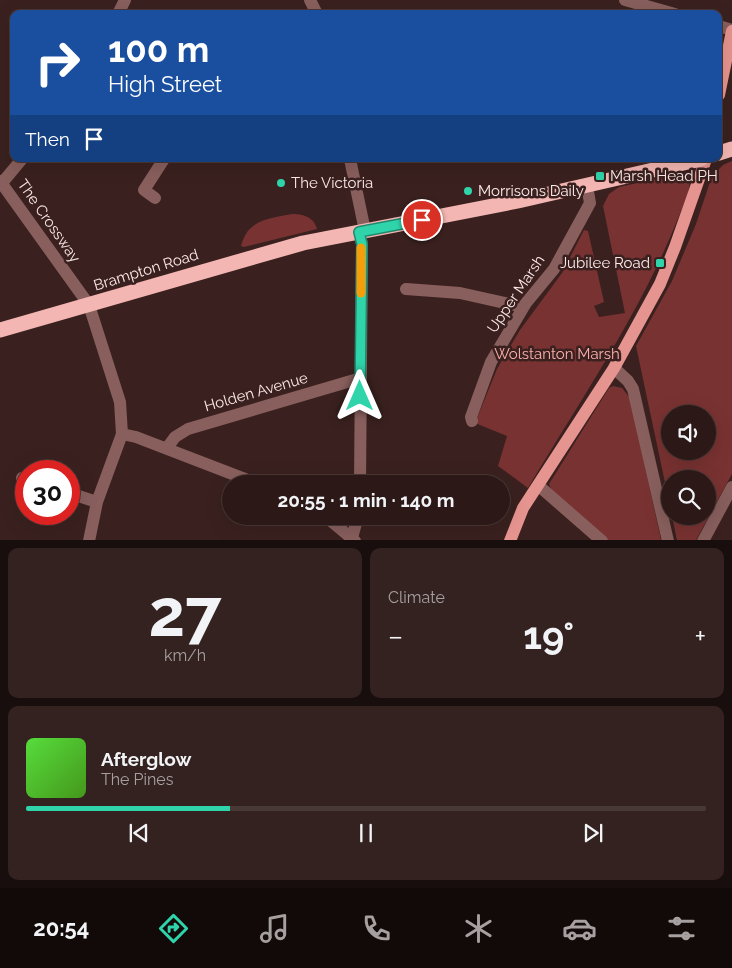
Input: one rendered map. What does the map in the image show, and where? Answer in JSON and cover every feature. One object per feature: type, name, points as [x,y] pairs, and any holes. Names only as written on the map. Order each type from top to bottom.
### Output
[{"type":"highway","name":"Brampton Road","points":[[0,330],[90,306],[167,280],[303,243],[587,186],[688,162]]},
{"type":"main road","points":[[722,79],[732,30]]},
{"type":"main road","points":[[510,540],[523,508],[614,368],[660,284],[675,248],[705,162]]},
{"type":"street","points":[[626,0],[661,10]]},
{"type":"street","points":[[722,65],[726,58]]},
{"type":"street","points":[[1,182],[19,162]]},
{"type":"street","points":[[155,198],[144,190],[162,162]]},
{"type":"street","points":[[350,162],[362,232],[360,475]]},
{"type":"street","name":"The Crossway","points":[[1,182],[90,306],[120,402],[122,434]]},
{"type":"street","name":"Upper Marsh","points":[[472,421],[471,417],[491,362],[523,307],[554,269],[590,203],[587,186]]},
{"type":"street","points":[[406,289],[460,292],[523,307]]},
{"type":"street","points":[[614,368],[628,381],[633,390],[668,540]]},
{"type":"street","name":"Holden Avenue","points":[[167,448],[175,437],[188,429],[361,378]]},
{"type":"street","points":[[89,540],[97,502],[122,434],[167,448],[235,475]]},
{"type":"street","points":[[539,486],[602,540]]},
{"type":"street","points":[[703,540],[729,500],[732,486]]},
{"type":"street","points":[[80,497],[97,502]]},
{"type":"street","points":[[336,525],[353,539],[356,525]]},
{"type":"green space","name":"Wolstanton Marsh","points":[[732,161],[732,474],[716,503],[716,470],[662,470],[636,346],[672,281],[696,224],[712,176],[723,165]]},
{"type":"green space","name":"Wolstanton Marsh","points":[[683,173],[689,176],[690,181],[687,196],[664,252],[609,355],[528,488],[498,466],[507,436],[475,423],[497,369],[520,330],[562,273],[584,230],[588,231],[604,302],[594,306],[599,317],[625,313],[603,206],[609,194],[619,187]]},
{"type":"green space","points":[[292,214],[308,217],[316,225],[317,229],[244,247],[241,246],[244,237],[254,225],[267,219]]},
{"type":"green space","name":"Wolstanton Marsh","points":[[613,386],[622,388],[630,398],[661,540],[608,540],[552,492],[549,484],[609,388]]},
{"type":"green space","name":"Wolstanton Marsh","points":[[674,525],[704,525],[696,540],[677,540]]},
{"type":"slow traffic","points":[[361,248],[361,293]]},
{"type":"place","name":"Marsh Head PH","points":[[600,176]]},
{"type":"place","name":"The Victoria","points":[[281,183]]},
{"type":"place","name":"Morrisons Daily","points":[[468,191]]},
{"type":"place","name":"Jubilee Road","points":[[660,263]]},
{"type":"route","points":[[360,396],[362,244],[359,232],[422,220]]}]
